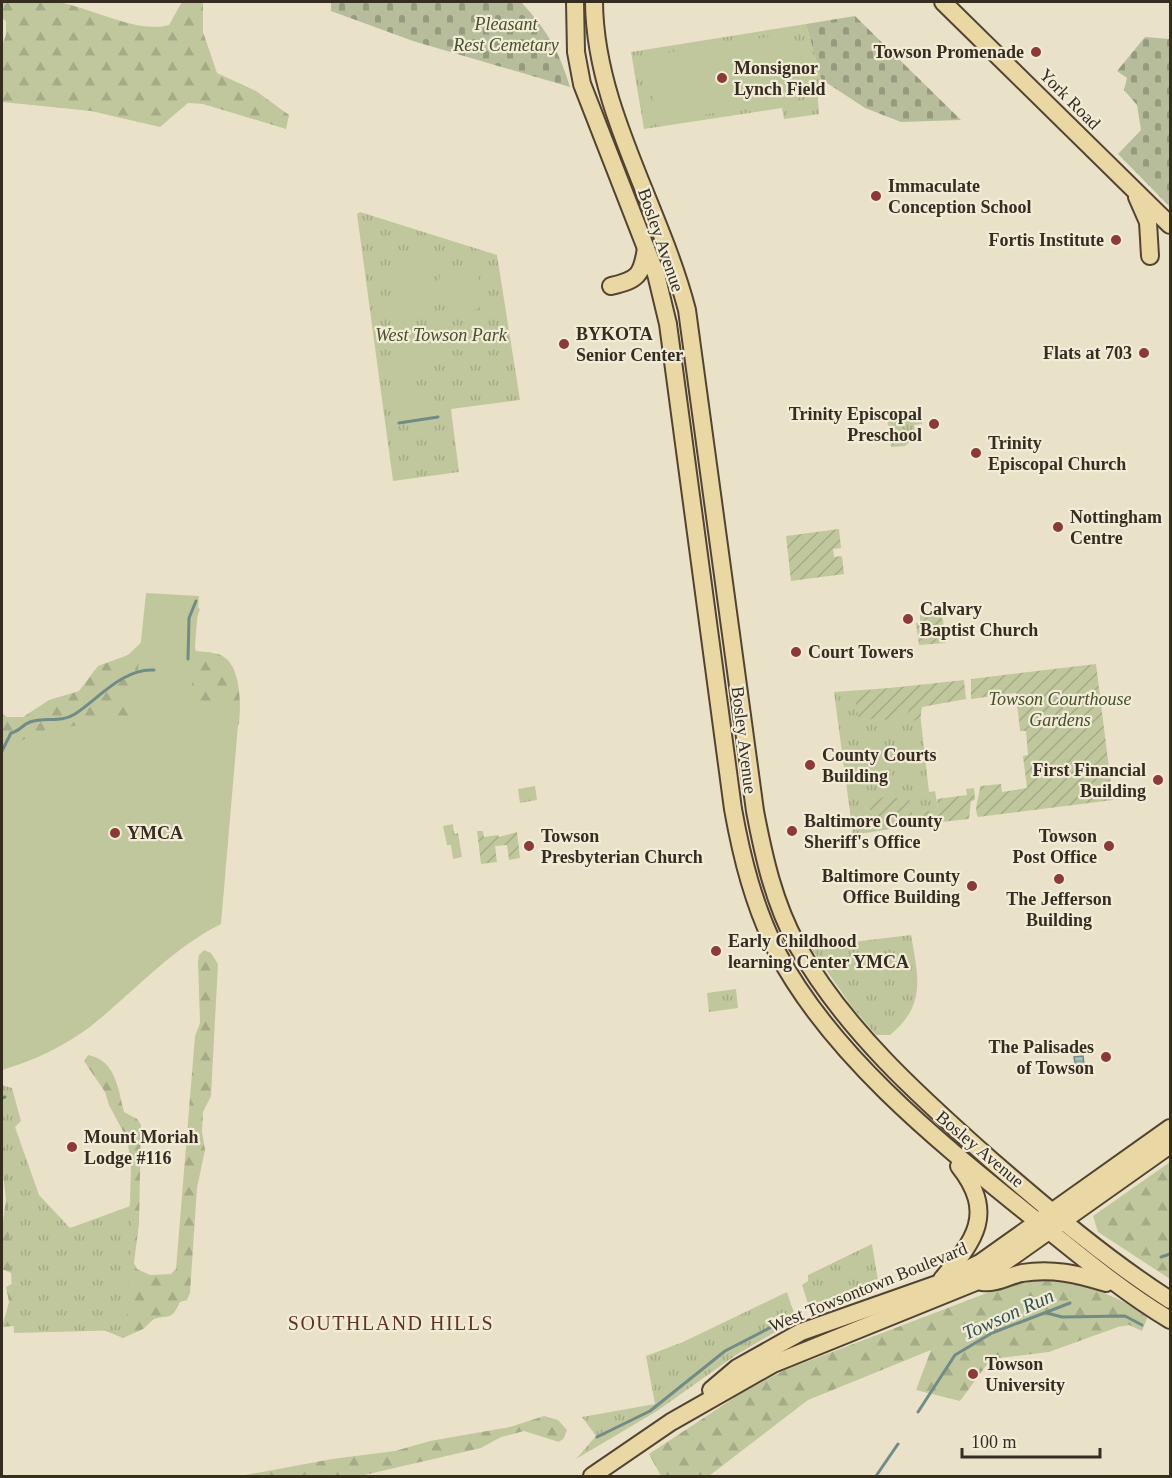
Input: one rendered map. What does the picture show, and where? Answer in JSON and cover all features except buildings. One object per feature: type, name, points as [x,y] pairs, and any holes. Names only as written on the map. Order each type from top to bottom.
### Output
[{"type":"main road","name":"Bosley Avenue","points":[[575,2],[576,52],[582,84],[656,274],[668,324],[733,809],[744,865],[754,897],[778,953],[813,1009],[867,1070],[942,1144],[1051,1222],[1170,1300]]},
{"type":"main road","name":"Bosley Avenue","points":[[594,2],[597,48],[603,77],[666,241],[687,310],[755,811],[773,890],[784,918],[812,971],[850,1021],[924,1100],[1119,1287],[1170,1320]]},
{"type":"main road","name":"York Road","points":[[943,2],[1170,225]]},
{"type":"main road","points":[[1131,186],[1148,222],[1150,256]]},
{"type":"main road","points":[[611,286],[627,282],[639,274],[643,268],[646,247]]},
{"type":"main road","name":"West Towsontown Boulevard","points":[[592,1476],[671,1422],[773,1364],[978,1281],[1170,1128]]},
{"type":"main road","points":[[939,1283],[972,1242],[978,1228],[980,1213],[971,1181],[942,1144]]},
{"type":"main road","name":"West Towsontown Boulevard","points":[[671,1422],[737,1368],[783,1341],[812,1328],[939,1283],[980,1263],[1051,1222],[1170,1145]]},
{"type":"main road","points":[[978,1281],[992,1283],[1013,1275],[1055,1271],[1083,1276],[1119,1287]]},
{"type":"green space","points":[[2,2],[57,2],[128,23],[156,27],[169,25],[182,2],[203,2],[203,32],[217,73],[256,91],[289,115],[286,129],[203,104],[188,103],[160,127],[91,111],[2,102],[2,45],[6,35],[6,21],[2,18]]},
{"type":"green space","name":"Pleasant Rest Cemetary","points":[[331,2],[521,2],[551,42],[570,87],[413,41],[331,11]]},
{"type":"green space","points":[[855,16],[961,120],[901,122],[865,108],[821,79],[806,24]]},
{"type":"green space","name":"Monsignor Lynch Field","points":[[806,24],[821,79],[817,87],[819,114],[784,119],[782,108],[644,129],[631,52]]},
{"type":"green space","name":"Monsignor Lynch Field","points":[[788,34],[798,100],[656,122],[646,56]]},
{"type":"green space","points":[[1145,37],[1170,39],[1170,207],[1118,154],[1141,130],[1137,105],[1124,90],[1127,78],[1117,71]]},
{"type":"green space","name":"West Towson Park","points":[[360,212],[497,255],[520,400],[451,409],[459,472],[393,481],[357,214]]},
{"type":"green space","points":[[398,250],[435,256],[426,318],[388,312]]},
{"type":"green space","points":[[477,269],[484,305],[463,312],[455,312],[448,308],[442,302],[439,293],[441,271]]},
{"type":"green space","points":[[408,330],[423,332],[436,345],[437,359],[433,370],[395,373],[391,337]]},
{"type":"green space","points":[[432,388],[436,416],[401,421],[397,393]]},
{"type":"green space","points":[[921,413],[922,424],[914,425],[916,436],[905,446],[891,447],[887,418]]},
{"type":"green space","points":[[839,529],[841,548],[833,549],[834,557],[842,556],[844,574],[791,581],[786,536]]},
{"type":"green space","name":"YMCA","points":[[146,593],[199,596],[190,708],[240,702],[221,924],[169,958],[81,1033],[48,1052],[2,1070],[2,749],[46,730],[133,717]]},
{"type":"green space","points":[[190,600],[200,609],[191,636],[196,651],[221,655],[230,662],[237,678],[240,698],[239,724],[227,734],[188,713]]},
{"type":"green space","points":[[939,613],[943,620],[946,643],[919,645],[916,623],[920,623],[920,615]]},
{"type":"green space","points":[[150,634],[161,714],[2,800],[2,713],[7,717],[23,717],[49,700],[79,691],[98,666],[128,655]]},
{"type":"green space","name":"Towson Courthouse Gardens","points":[[1096,664],[1113,800],[978,817],[976,806],[980,786],[1001,784],[1002,792],[1027,788],[1023,756],[1028,755],[1026,731],[1020,731],[1016,693],[971,699],[971,679]]},
{"type":"green space","points":[[964,680],[966,699],[922,707],[920,720],[905,721],[909,709],[906,701],[892,721],[876,718],[862,721],[858,717],[854,692]]},
{"type":"green space","points":[[917,686],[929,792],[935,791],[938,809],[921,812],[922,824],[853,835],[834,692]]},
{"type":"green space","points":[[535,786],[537,800],[520,803],[518,789]]},
{"type":"green space","points":[[974,788],[975,800],[971,801],[969,819],[922,824],[921,812],[938,809],[937,799],[967,795],[966,789]]},
{"type":"green space","points":[[884,797],[909,799],[914,822],[873,827],[870,807],[875,800]]},
{"type":"green space","points":[[453,824],[454,834],[458,833],[462,857],[453,859],[451,845],[447,845],[443,826]]},
{"type":"green space","points":[[477,831],[483,831],[484,837],[498,835],[499,837],[517,832],[520,858],[509,860],[507,845],[495,846],[497,862],[481,864]]},
{"type":"green space","points":[[911,935],[917,977],[915,1001],[902,1024],[890,1035],[876,1035],[852,1007],[810,947]]},
{"type":"green space","points":[[204,950],[211,953],[218,964],[211,1096],[203,1112],[202,1132],[205,1150],[197,1188],[190,1293],[187,1300],[180,1302],[175,1312],[154,1319],[143,1329],[123,1338],[101,1329],[130,1203],[131,1163],[127,1139],[109,1105],[105,1092],[84,1061],[88,1055],[105,1063],[114,1077],[124,1112],[137,1119],[141,1125],[139,1224],[134,1263],[137,1269],[150,1275],[171,1274],[176,1269],[195,1036],[200,1023],[198,962],[199,955]]},
{"type":"green space","points":[[736,989],[738,1008],[709,1012],[707,993]]},
{"type":"green space","points":[[2,1085],[12,1088],[21,1121],[15,1127],[39,1195],[70,1228],[133,1205],[126,1330],[14,1333]]},
{"type":"green space","points":[[2,1095],[6,1100],[15,1268],[11,1273],[2,1269],[2,1229],[6,1199],[2,1167]]},
{"type":"green space","points":[[1170,1162],[1170,1279],[1098,1232],[1093,1216]]},
{"type":"green space","points":[[872,1244],[879,1287],[811,1313],[802,1285],[808,1281],[808,1275]]},
{"type":"green space","points":[[1040,1278],[1056,1279],[1098,1290],[1152,1317],[1148,1316],[1142,1331],[1129,1325],[1118,1327],[1049,1352],[991,1359],[960,1401],[916,1390],[931,1350],[808,1400],[709,1476],[661,1476],[649,1454],[743,1392],[785,1370],[1000,1288]]},
{"type":"green space","points":[[12,1284],[36,1324],[2,1327],[9,1302],[6,1287]]},
{"type":"green space","points":[[787,1292],[794,1313],[792,1322],[736,1355],[657,1411],[576,1459],[596,1436],[582,1417],[655,1404],[646,1356],[683,1342]]},
{"type":"green space","points":[[544,1416],[558,1420],[567,1430],[564,1438],[559,1442],[524,1431],[501,1437],[481,1448],[360,1476],[240,1476],[332,1459],[395,1451],[430,1441],[510,1427]]},
{"type":"water","points":[[1083,1056],[1085,1073],[1077,1074],[1074,1057]]},
{"type":"waterway","points":[[399,423],[438,417]]},
{"type":"waterway","points":[[188,659],[189,618],[196,601]]},
{"type":"waterway","points":[[2,751],[11,733],[27,723],[70,717],[121,679],[132,674],[154,670]]},
{"type":"waterway","name":"Towson Run","points":[[1161,1257],[1170,1254]]},
{"type":"waterway","name":"Towson Run","points":[[918,1412],[955,1355],[992,1333],[1070,1303]]},
{"type":"waterway","points":[[1047,1313],[1062,1317],[1125,1316],[1142,1325]]},
{"type":"waterway","points":[[597,1437],[650,1411],[725,1351],[785,1320]]},
{"type":"waterway","name":"Towson Run","points":[[876,1476],[898,1444]]},
{"type":"place","name":"Towson Promenade","points":[[1036,52]]},
{"type":"place","name":"Monsignor Lynch Field","points":[[722,78]]},
{"type":"place","name":"Immaculate Conception School","points":[[876,196]]},
{"type":"place","name":"Fortis Institute","points":[[1116,240]]},
{"type":"place","name":"BYKOTA Senior Center","points":[[564,344]]},
{"type":"place","name":"Flats at 703","points":[[1144,353]]},
{"type":"place","name":"Trinity Episcopal Preschool","points":[[934,424]]},
{"type":"place","name":"Trinity Episcopal Church","points":[[976,453]]},
{"type":"place","name":"Nottingham Centre","points":[[1058,527]]},
{"type":"place","name":"Calvary Baptist Church","points":[[908,619]]},
{"type":"place","name":"Court Towers","points":[[796,652]]},
{"type":"place","name":"County Courts Building","points":[[810,765]]},
{"type":"place","name":"First Financial Building","points":[[1158,780]]},
{"type":"place","name":"Baltimore County Sheriff's Office","points":[[792,831]]},
{"type":"place","name":"YMCA","points":[[115,833]]},
{"type":"place","name":"Towson Presbyterian Church","points":[[529,846]]},
{"type":"place","name":"Towson Post Office","points":[[1109,846]]},
{"type":"place","name":"The Jefferson Building","points":[[1059,879]]},
{"type":"place","name":"Baltimore County Office Building","points":[[972,886]]},
{"type":"place","name":"Early Childhood learning Center YMCA","points":[[716,951]]},
{"type":"place","name":"The Palisades of Towson","points":[[1106,1057]]},
{"type":"place","name":"Mount Moriah Lodge #116","points":[[72,1147]]},
{"type":"place","name":"Towson University","points":[[973,1374]]},
{"type":"district","name":"SOUTHLAND HILLS","points":[[391,1323]]}]
